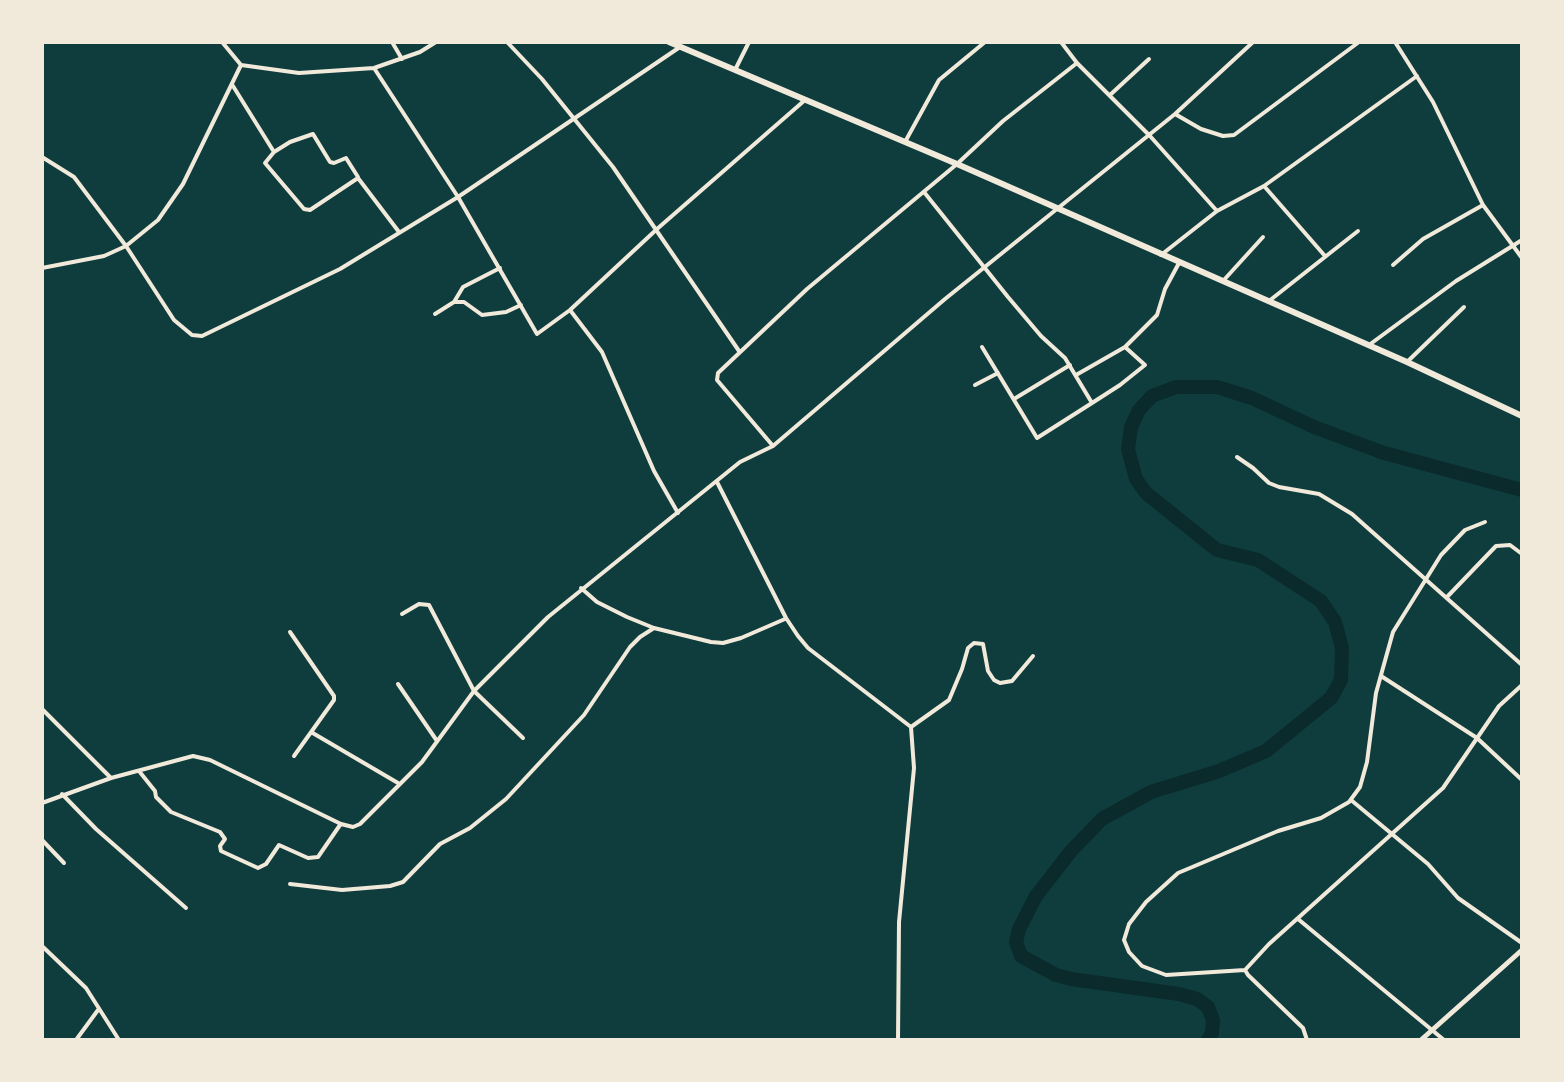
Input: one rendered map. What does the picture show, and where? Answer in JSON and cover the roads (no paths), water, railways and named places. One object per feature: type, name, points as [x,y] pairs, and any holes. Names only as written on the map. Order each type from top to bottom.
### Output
[{"type":"highway","points":[[669,42],[957,164],[1407,362],[1522,416]]},
{"type":"street","points":[[222,42],[241,65],[299,73],[374,68],[402,59],[436,42]]},
{"type":"street","points":[[392,42],[402,59]]},
{"type":"street","points":[[507,42],[574,117],[657,229],[739,351]]},
{"type":"street","points":[[735,70],[749,42]]},
{"type":"street","points":[[905,142],[939,80],[985,42]]},
{"type":"street","points":[[1061,42],[1077,63],[1150,136],[1217,211]]},
{"type":"street","points":[[1175,114],[1201,129],[1223,136],[1234,135],[1359,42]]},
{"type":"street","points":[[1395,42],[1452,139],[1483,205],[1522,258]]},
{"type":"street","points":[[42,803],[111,778],[193,756],[210,760],[341,824],[353,827],[360,824],[422,762],[474,691],[518,645],[581,588],[740,462],[773,446],[1055,208],[1150,136],[1252,43]]},
{"type":"street","points":[[42,157],[74,177],[126,246],[174,320],[192,335],[202,336],[340,269],[458,197],[680,47]]},
{"type":"street","points":[[1110,95],[1149,59]]},
{"type":"street","points":[[773,446],[717,380],[718,373],[807,289],[957,164],[1003,121],[1077,63]]},
{"type":"street","points":[[42,268],[104,256],[126,246],[158,220],[182,186],[241,65]]},
{"type":"street","points":[[374,68],[458,197],[537,334],[570,310],[657,229],[805,100]]},
{"type":"street","points":[[1161,255],[1217,211],[1264,186],[1417,76]]},
{"type":"street","points":[[232,85],[274,152]]},
{"type":"street","points":[[358,178],[307,210],[265,163],[274,152],[290,142],[313,134],[330,162],[346,158],[399,232]]},
{"type":"street","points":[[1264,186],[1325,256]]},
{"type":"street","points":[[924,192],[1023,315],[1070,365],[1092,403]]},
{"type":"street","points":[[1393,265],[1423,239],[1483,205]]},
{"type":"street","points":[[1269,301],[1358,231]]},
{"type":"street","points":[[1223,281],[1263,237]]},
{"type":"street","points":[[1368,346],[1456,281],[1522,240]]},
{"type":"street","points":[[1076,375],[1125,347],[1157,315],[1165,289],[1179,263]]},
{"type":"street","points":[[435,314],[454,302],[463,287],[500,268]]},
{"type":"street","points":[[454,302],[464,302],[482,315],[506,312],[521,305]]},
{"type":"street","points":[[1407,362],[1464,307]]},
{"type":"street","points":[[570,310],[602,352],[654,471],[678,513]]},
{"type":"street","points":[[982,347],[1037,438],[1120,385],[1145,365],[1125,347]]},
{"type":"street","points":[[1013,400],[1070,365]]},
{"type":"street","points":[[975,385],[998,373]]},
{"type":"street","points":[[1237,457],[1269,483],[1319,494],[1352,514],[1522,665]]},
{"type":"street","points":[[717,482],[786,618],[808,648],[911,727],[914,768],[899,922],[898,1040]]},
{"type":"street","points":[[1485,522],[1465,530],[1441,555],[1423,579],[1393,632],[1376,693],[1367,762],[1360,787],[1351,800],[1321,818],[1278,831],[1178,873],[1146,902],[1129,924],[1124,940],[1129,952],[1152,972],[1182,975],[1245,970],[1269,944],[1443,788],[1499,706],[1522,685]]},
{"type":"street","points":[[1447,597],[1496,546],[1503,544],[1522,554]]},
{"type":"street","points":[[581,588],[597,602],[654,628],[723,643],[786,618]]},
{"type":"street","points":[[402,614],[419,604],[429,605],[474,691],[523,738]]},
{"type":"street","points":[[290,884],[342,890],[403,882],[440,844],[470,828],[506,799],[584,715],[630,647],[654,628]]},
{"type":"street","points":[[290,632],[334,696],[334,704],[294,756]]},
{"type":"street","points":[[911,727],[949,700],[968,648],[974,643],[983,644],[988,671],[1000,683],[1012,681],[1033,656]]},
{"type":"street","points":[[1381,676],[1477,738],[1522,780]]},
{"type":"street","points":[[398,684],[437,741]]},
{"type":"street","points":[[42,709],[111,778]]},
{"type":"street","points":[[311,732],[398,783]]},
{"type":"street","points":[[139,771],[155,791],[156,797],[171,812],[220,832],[225,839],[219,849],[221,851],[258,868],[266,864],[279,845],[308,858],[318,857],[341,824]]},
{"type":"street","points":[[62,794],[96,829],[186,908]]},
{"type":"street","points":[[1351,800],[1428,864],[1458,898],[1522,943]]},
{"type":"street","points":[[42,840],[64,863]]},
{"type":"street","points":[[1298,919],[1444,1040]]},
{"type":"street","points":[[42,946],[86,988],[119,1040]]},
{"type":"street","points":[[1421,1040],[1522,950]]},
{"type":"street","points":[[1245,970],[1303,1028],[1307,1040]]},
{"type":"street","points":[[76,1040],[99,1009]]},
{"type":"waterway","points":[[1208,1040],[1213,1020],[1208,1007],[1197,999],[1056,975],[1021,956],[1016,942],[1019,929],[1036,896],[1071,851],[1102,819],[1151,792],[1219,771],[1266,751],[1331,698],[1341,680],[1342,648],[1335,622],[1321,601],[1258,560],[1217,550],[1146,493],[1136,479],[1128,449],[1131,427],[1139,410],[1152,396],[1176,387],[1217,387],[1252,398],[1314,427],[1384,453],[1522,490]]}]
